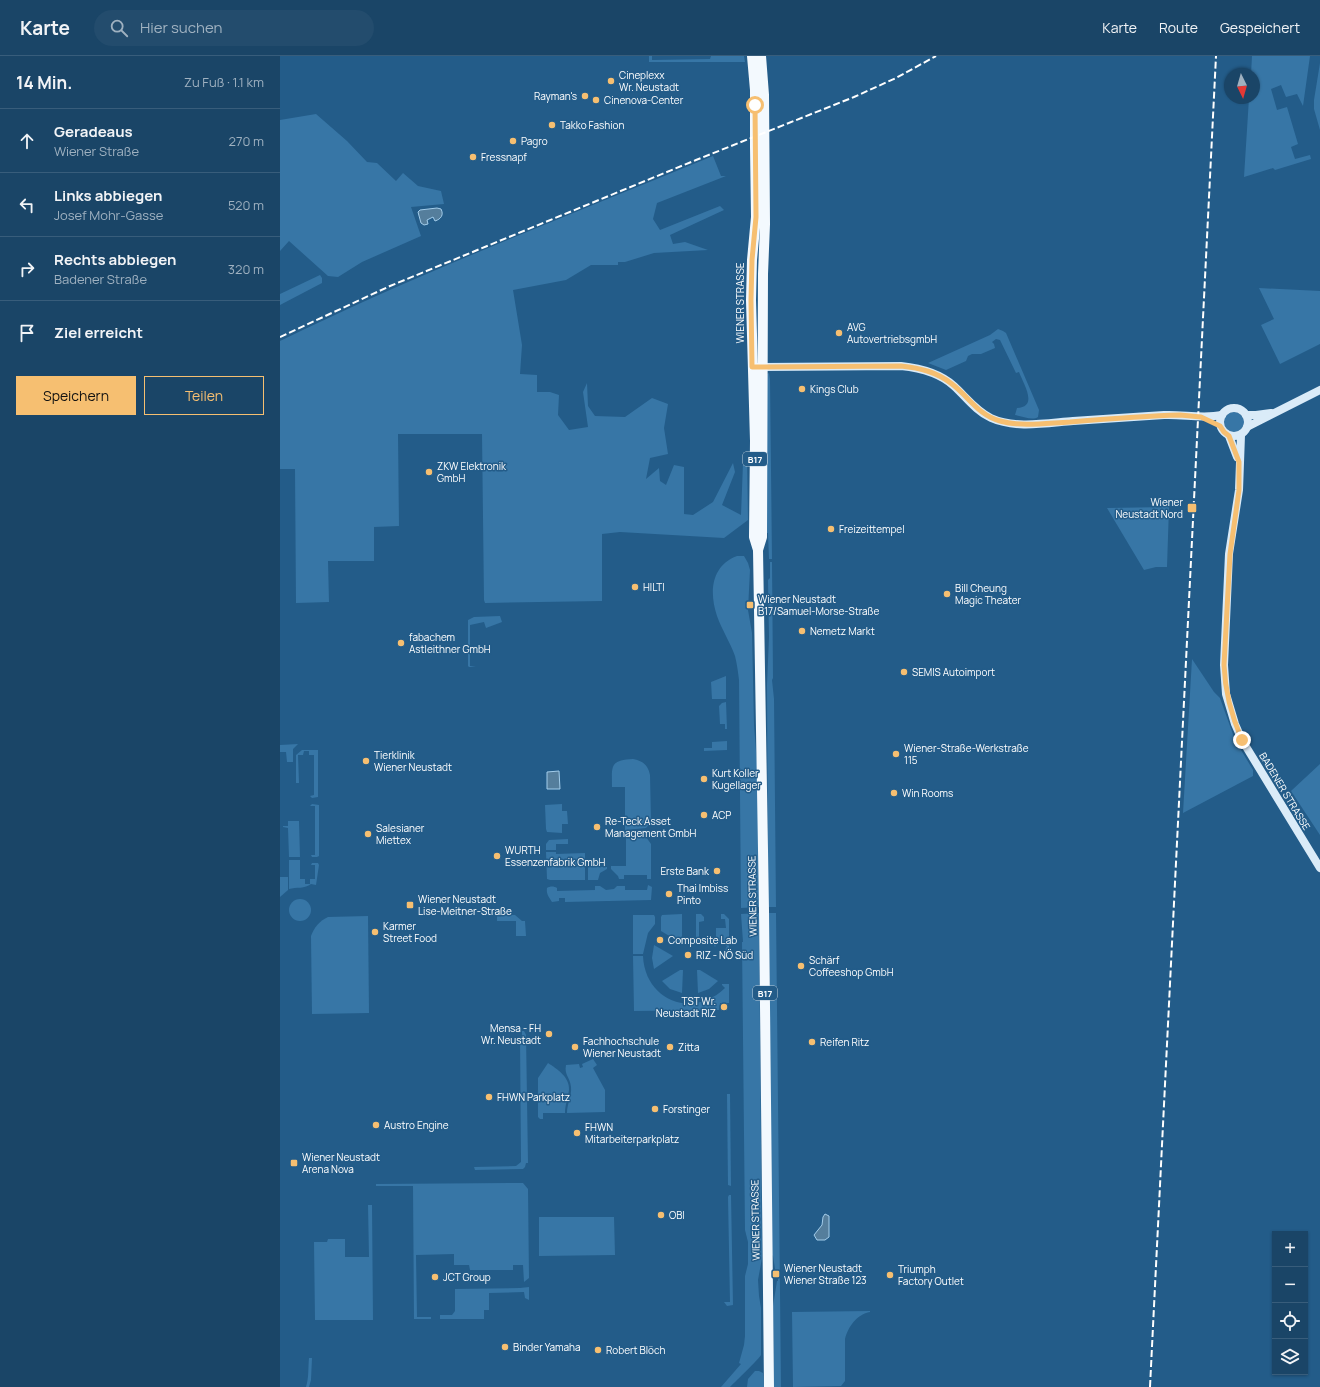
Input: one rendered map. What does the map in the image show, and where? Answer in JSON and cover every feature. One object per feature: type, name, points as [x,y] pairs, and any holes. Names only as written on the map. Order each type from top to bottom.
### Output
[{"type":"main road","name":"WIENER STRASSE","points":[[752,56],[755,105],[756,209],[752,284],[752,367],[755,441],[754,537],[758,550],[763,799],[769,1387]]},
{"type":"main road","name":"WIENER STRASSE","points":[[758,550],[762,537],[764,95],[761,56]]},
{"type":"street","points":[[752,367],[913,367],[930,371],[953,385],[978,410],[991,418],[1011,423],[1049,423],[1165,415],[1201,417],[1222,415]]},
{"type":"street","points":[[1201,417],[1220,426],[1229,436],[1233,436],[1241,434],[1247,427],[1320,390]]},
{"type":"street","points":[[1220,426],[1222,415],[1225,411],[1233,408],[1241,410],[1246,415],[1248,423],[1247,427]]},
{"type":"street","points":[[1246,415],[1256,415],[1279,411]]},
{"type":"street","name":"BADENER STRASSE","points":[[1241,434],[1239,490],[1229,558],[1224,665],[1226,694],[1235,724],[1242,740],[1320,868]]},
{"type":"street","name":"BADENER STRASSE","points":[[1229,436],[1239,462]]},
{"type":"shaded area","points":[[649,56],[652,56],[652,60],[710,59],[711,56],[744,56],[745,62],[649,62]]},
{"type":"shaded area","points":[[1252,56],[1310,56],[1303,106],[1297,94],[1286,97],[1281,85],[1271,89],[1277,110],[1287,107],[1298,144],[1291,147],[1295,159],[1310,155],[1311,159],[1275,170],[1273,168],[1244,177],[1249,104],[1260,104],[1260,68],[1251,68]]},
{"type":"shaded area","points":[[1320,63],[1320,130],[1314,109],[1314,100]]},
{"type":"shaded area","points":[[316,114],[347,141],[367,162],[377,163],[396,181],[403,173],[418,186],[441,191],[444,204],[411,207],[421,236],[362,262],[338,277],[328,276],[289,241],[280,251],[280,120]]},
{"type":"shaded area","points":[[713,156],[721,176],[726,176],[657,203],[653,219],[660,230],[720,206],[724,210],[670,235],[673,244],[685,242],[708,250],[654,253],[625,262],[618,262],[618,265],[591,265],[566,280],[513,290],[522,345],[520,374],[537,375],[537,392],[550,392],[559,395],[558,415],[569,430],[588,427],[583,392],[587,383],[588,406],[595,416],[625,417],[652,398],[668,404],[664,428],[668,454],[650,458],[646,479],[659,468],[660,481],[666,485],[674,465],[684,467],[684,514],[693,515],[713,502],[733,463],[735,472],[722,505],[741,515],[743,463],[747,455],[748,520],[724,538],[620,532],[602,534],[602,601],[485,603],[482,434],[398,434],[399,526],[374,527],[374,561],[328,561],[329,602],[296,603],[295,469],[280,469],[280,341],[387,291]]},
{"type":"shaded area","points":[[441,209],[442,211],[442,215],[439,219],[435,221],[433,217],[427,220],[428,224],[424,225],[421,223],[418,212],[420,210]]},
{"type":"shaded area","points":[[320,275],[322,278],[322,283],[280,305],[280,294]]},
{"type":"shaded area","points":[[1259,288],[1320,291],[1320,344],[1280,364],[1261,325],[1274,319]]},
{"type":"shaded area","points":[[998,329],[1006,333],[1039,410],[1038,417],[1036,418],[1015,415],[1017,408],[1024,407],[1027,404],[1028,394],[1019,372],[1016,373],[1000,340],[996,339],[992,342],[995,348],[981,354],[972,354],[968,356],[966,361],[946,370],[928,363],[990,335]]},
{"type":"shaded area","points":[[769,373],[772,559],[769,559],[768,533],[765,533],[767,374]]},
{"type":"shaded area","points":[[1234,412],[1241,415],[1244,422],[1241,429],[1234,432],[1227,429],[1224,422],[1227,415]]},
{"type":"shaded area","points":[[1169,507],[1167,567],[1156,567],[1144,570],[1107,508]]},
{"type":"shaded area","points":[[737,556],[744,556],[750,570],[748,610],[752,633],[754,725],[758,777],[759,907],[741,908],[739,680],[735,656],[717,616],[713,598],[714,581],[717,573],[728,560]]},
{"type":"shaded area","points":[[770,562],[772,562],[772,680],[774,699],[776,907],[768,907],[767,685],[769,637],[768,580],[770,578]]},
{"type":"shaded area","points":[[500,616],[502,622],[486,628],[484,622],[470,625],[470,666],[476,667],[469,667],[468,620],[474,617]]},
{"type":"shaded area","points":[[1192,659],[1214,692],[1220,698],[1235,740],[1253,770],[1253,776],[1183,813]]},
{"type":"shaded area","points":[[726,676],[726,699],[712,699],[711,682]]},
{"type":"shaded area","points":[[726,702],[727,729],[725,729],[725,724],[720,724],[719,706]]},
{"type":"shaded area","points":[[727,741],[727,750],[704,751],[704,748],[712,748],[712,742]]},
{"type":"shaded area","points":[[298,744],[293,749],[293,762],[287,762],[286,752],[280,752],[280,745]]},
{"type":"shaded area","points":[[302,750],[318,750],[318,797],[312,798],[310,796],[314,795],[314,755],[309,755],[309,751],[304,751],[303,755],[298,755],[299,783],[296,783],[296,755]]},
{"type":"shaded area","points":[[633,759],[644,764],[650,775],[651,822],[646,828],[625,830],[625,787],[612,787],[612,770],[616,763]]},
{"type":"shaded area","points":[[1320,764],[1320,835],[1291,791]]},
{"type":"shaded area","points":[[559,771],[560,789],[547,789],[547,772]]},
{"type":"shaded area","points":[[312,804],[319,805],[319,856],[317,857],[312,857],[311,855],[315,855],[315,806],[310,806]]},
{"type":"shaded area","points":[[562,804],[562,811],[567,811],[568,824],[562,824],[562,833],[547,832],[545,805]]},
{"type":"shaded area","points":[[288,821],[299,821],[300,857],[289,857],[288,828],[283,827],[288,826]]},
{"type":"shaded area","points":[[626,837],[646,837],[651,844],[651,879],[647,879],[647,875],[624,875],[624,879],[619,879],[611,869],[611,866],[626,866]]},
{"type":"shaded area","points":[[568,839],[568,844],[556,844],[556,850],[546,850],[546,844],[549,840]]},
{"type":"shaded area","points":[[546,852],[556,852],[556,854],[585,853],[585,880],[547,879]]},
{"type":"shaded area","points":[[289,860],[300,860],[300,879],[305,879],[305,884],[310,884],[310,879],[315,879],[315,865],[311,865],[312,863],[318,863],[316,885],[311,884],[309,886],[289,889]]},
{"type":"shaded area","points":[[588,861],[591,861],[591,867],[607,867],[607,869],[600,873],[598,880],[588,880]]},
{"type":"shaded area","points":[[280,877],[288,877],[288,890],[280,897]]},
{"type":"shaded area","points":[[648,885],[652,887],[651,900],[565,902],[565,898],[559,898],[559,901],[552,902],[547,890],[547,888],[552,886],[557,888],[557,891],[595,890],[595,886],[600,886],[606,890],[614,889],[617,886],[625,886],[625,890],[647,890]]},
{"type":"shaded area","points":[[300,899],[308,902],[311,910],[308,918],[300,921],[292,918],[289,910],[292,902]]},
{"type":"shaded area","points":[[759,913],[762,1258],[758,1280],[761,1308],[761,1355],[730,1387],[721,1387],[741,1364],[739,1363],[745,1336],[745,1276],[748,1264],[748,1242],[745,1230],[743,942],[741,914]]},
{"type":"shaded area","points":[[769,913],[776,913],[781,1387],[774,1387],[773,1306],[778,1275],[776,1275],[772,1255]]},
{"type":"shaded area","points":[[682,914],[681,943],[661,931],[661,917],[662,915]]},
{"type":"shaded area","points":[[696,914],[701,914],[704,917],[704,921],[699,922],[699,944],[695,944]]},
{"type":"shaded area","points":[[721,914],[724,914],[729,919],[729,954],[724,952],[727,946],[718,942],[715,947],[710,938],[716,938],[716,928],[726,928],[725,919],[721,919]]},
{"type":"shaded area","points":[[497,915],[515,915],[522,921],[525,921],[526,936],[516,936],[516,921],[497,921]]},
{"type":"shaded area","points":[[633,915],[654,915],[655,917],[655,924],[648,933],[643,954],[633,954]]},
{"type":"shaded area","points":[[368,916],[369,1013],[312,1014],[311,936],[314,930],[319,923],[328,917]]},
{"type":"shaded area","points":[[654,945],[673,956],[654,969],[652,958]]},
{"type":"shaded area","points":[[633,956],[643,956],[646,972],[652,984],[661,994],[673,1000],[686,1003],[699,1002],[712,997],[725,988],[722,984],[729,984],[729,1003],[720,1003],[719,1010],[634,1011]]},
{"type":"shaded area","points":[[680,970],[683,970],[682,993],[670,989],[662,981]]},
{"type":"shaded area","points":[[697,970],[700,970],[718,981],[709,989],[698,993]]},
{"type":"shaded area","points":[[522,1031],[524,1031],[526,1035],[528,1163],[526,1163],[523,1169],[475,1170],[474,1167],[516,1166],[521,1162],[520,1037],[522,1036]]},
{"type":"shaded area","points":[[593,1059],[597,1065],[593,1068],[605,1090],[605,1112],[567,1113],[571,1090],[566,1065],[579,1064],[580,1068],[583,1067],[582,1064]]},
{"type":"shaded area","points":[[548,1063],[565,1077],[569,1085],[569,1090],[565,1113],[543,1113],[543,1119],[540,1119],[538,1117],[538,1078]]},
{"type":"shaded area","points":[[727,1094],[730,1094],[731,1186],[728,1185]]},
{"type":"shaded area","points":[[523,1183],[528,1189],[529,1278],[524,1282],[523,1265],[513,1265],[513,1270],[470,1270],[469,1265],[454,1265],[454,1254],[416,1255],[417,1317],[431,1317],[431,1319],[414,1319],[413,1186],[376,1186],[376,1184]]},
{"type":"shaded area","points":[[729,1195],[731,1195],[733,1305],[727,1306],[724,1302],[730,1302]]},
{"type":"shaded area","points":[[368,1205],[372,1205],[373,1320],[315,1320],[314,1242],[327,1242],[328,1239],[345,1239],[345,1257],[369,1257]]},
{"type":"shaded area","points":[[825,1214],[829,1216],[829,1237],[825,1240],[817,1240],[814,1235],[822,1225]]},
{"type":"shaded area","points":[[539,1217],[614,1217],[615,1255],[539,1256]]},
{"type":"shaded area","points":[[529,1287],[529,1300],[525,1298],[524,1292],[489,1293],[489,1310],[484,1310],[484,1319],[440,1319],[440,1315],[452,1315],[455,1311],[455,1289]]},
{"type":"shaded area","points":[[870,1311],[857,1318],[846,1334],[845,1381],[841,1386],[793,1387],[792,1312]]},
{"type":"shaded area","points":[[309,1358],[312,1358],[311,1380],[309,1387],[306,1387],[308,1377]]},
{"type":"shaded area","points":[[755,1371],[763,1373],[764,1387],[747,1387],[748,1379]]},
{"type":"railway","points":[[280,337],[390,286],[696,160],[854,97],[896,78],[936,56]]},
{"type":"railway","points":[[1150,1387],[1216,56]]},
{"type":"place","name":"Cineplexx Wr. Neustadt","points":[[611,81]]},
{"type":"place","name":"Rayman's","points":[[585,96]]},
{"type":"place","name":"Cinenova-Center","points":[[596,100]]},
{"type":"place","name":"Takko Fashion","points":[[552,125]]},
{"type":"place","name":"Pagro","points":[[513,141]]},
{"type":"place","name":"Fressnapf","points":[[473,157]]},
{"type":"place","name":"AVG AutovertriebsgmbH","points":[[839,333]]},
{"type":"place","name":"Kings Club","points":[[802,389]]},
{"type":"place","name":"ZKW Elektronik GmbH","points":[[429,472]]},
{"type":"place","name":"Wiener Neustadt Nord","points":[[1192,508]]},
{"type":"place","name":"Freizeittempel","points":[[831,529]]},
{"type":"place","name":"HILTI","points":[[635,587]]},
{"type":"place","name":"Bill Cheung Magic Theater","points":[[947,594]]},
{"type":"place","name":"Wiener Neustadt B17/Samuel-Morse-Straße","points":[[750,605]]},
{"type":"place","name":"Nemetz Markt","points":[[802,631]]},
{"type":"place","name":"fabachem Astleithner GmbH","points":[[401,643]]},
{"type":"place","name":"SEMIS Autoimport","points":[[904,672]]},
{"type":"place","name":"Wiener-Straße-Werkstraße 115","points":[[896,754]]},
{"type":"place","name":"Tierklinik Wiener Neustadt","points":[[366,761]]},
{"type":"place","name":"Kurt Koller Kugellager","points":[[704,779]]},
{"type":"place","name":"Win Rooms","points":[[894,793]]},
{"type":"place","name":"ACP","points":[[704,815]]},
{"type":"place","name":"Re-Teck Asset Management GmbH","points":[[597,827]]},
{"type":"place","name":"Salesianer Miettex","points":[[368,834]]},
{"type":"place","name":"WURTH Essenzenfabrik GmbH","points":[[497,856]]},
{"type":"place","name":"Erste Bank","points":[[717,871]]},
{"type":"place","name":"Thai Imbiss Pinto","points":[[669,894]]},
{"type":"place","name":"Wiener Neustadt Lise-Meitner-Straße","points":[[410,905]]},
{"type":"place","name":"Karmer Street Food","points":[[375,932]]},
{"type":"place","name":"Composite Lab","points":[[660,940]]},
{"type":"place","name":"RIZ - NÖ Süd","points":[[688,955]]},
{"type":"place","name":"Schärf Coffeeshop GmbH","points":[[801,966]]},
{"type":"place","name":"TST Wr. Neustadt RIZ","points":[[724,1007]]},
{"type":"place","name":"Mensa - FH Wr. Neustadt","points":[[549,1034]]},
{"type":"place","name":"Reifen Ritz","points":[[812,1042]]},
{"type":"place","name":"Fachhochschule Wiener Neustadt","points":[[575,1047]]},
{"type":"place","name":"Zitta","points":[[670,1047]]},
{"type":"place","name":"FHWN Parkplatz","points":[[489,1097]]},
{"type":"place","name":"Forstinger","points":[[655,1109]]},
{"type":"place","name":"Austro Engine","points":[[376,1125]]},
{"type":"place","name":"FHWN Mitarbeiterparkplatz","points":[[577,1133]]},
{"type":"place","name":"Wiener Neustadt Arena Nova","points":[[294,1163]]},
{"type":"place","name":"OBI","points":[[661,1215]]},
{"type":"place","name":"Wiener Neustadt Wiener Straße 123","points":[[776,1274]]},
{"type":"place","name":"Triumph Factory Outlet","points":[[890,1275]]},
{"type":"place","name":"JCT Group","points":[[435,1277]]},
{"type":"place","name":"Binder Yamaha","points":[[505,1347]]},
{"type":"place","name":"Robert Blöch","points":[[598,1350]]},
{"type":"route","points":[[755,105],[756,217],[752,260],[752,367],[913,367],[930,371],[942,378],[953,385],[978,410],[991,418],[1000,421],[1021,424],[1180,415],[1201,417],[1220,426],[1221,429],[1229,436],[1239,462],[1240,474],[1237,510],[1231,538],[1224,665],[1226,694],[1235,724],[1242,740]]}]
